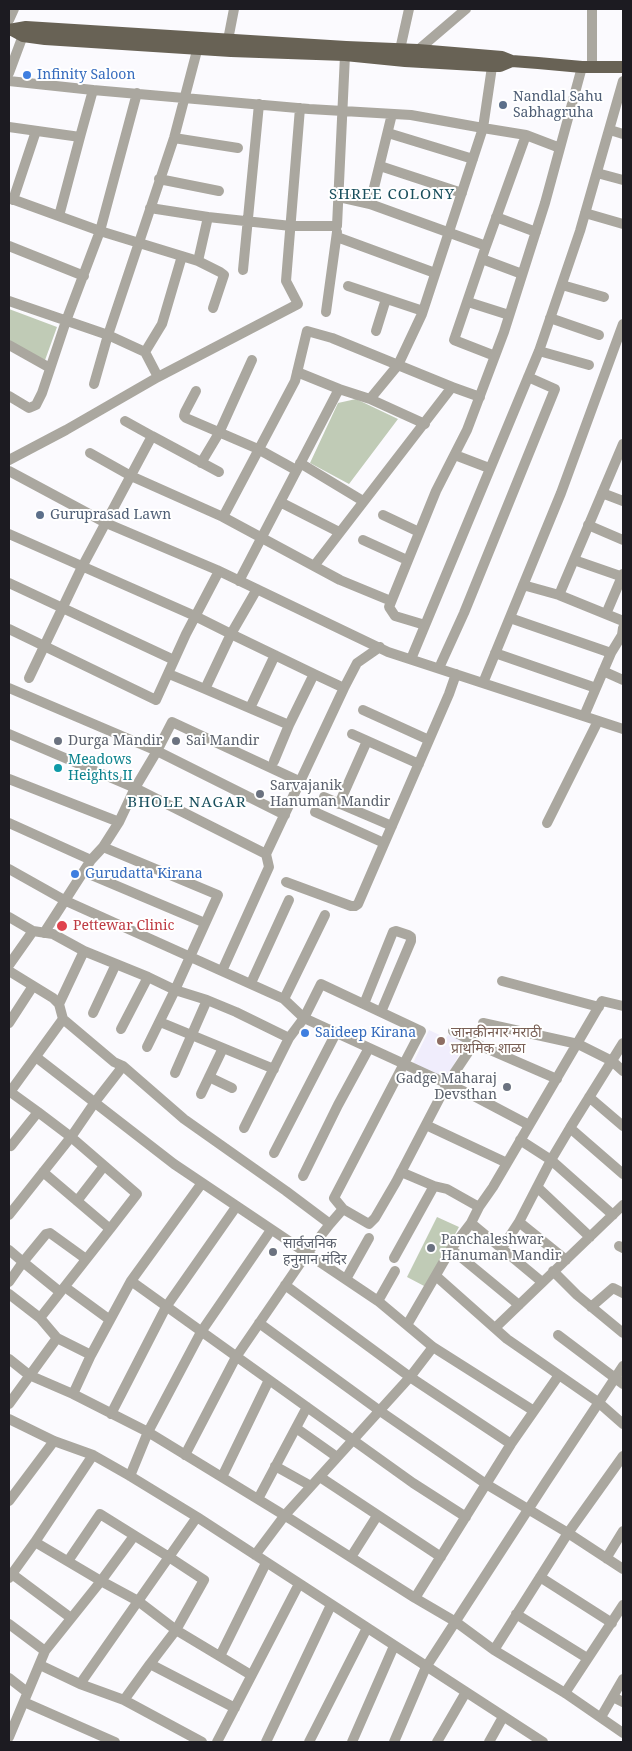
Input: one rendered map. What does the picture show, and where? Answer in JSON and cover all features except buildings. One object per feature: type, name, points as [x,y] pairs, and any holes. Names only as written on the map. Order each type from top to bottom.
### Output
[{"type":"main road","points":[[16,29],[75,42],[199,43],[493,61]]},
{"type":"main road","points":[[227,45],[345,55],[399,55],[418,50],[493,61],[500,66],[512,61],[623,67]]},
{"type":"street","points":[[9,73],[16,29],[14,9]]},
{"type":"street","points":[[227,45],[234,9]]},
{"type":"street","points":[[399,55],[409,9]]},
{"type":"street","points":[[418,50],[466,9]]},
{"type":"street","points":[[425,625],[395,616],[389,607],[436,491],[467,430],[509,315],[587,66],[592,9]]},
{"type":"street","points":[[94,384],[108,335],[174,138],[199,43]]},
{"type":"street","points":[[326,312],[337,237],[345,55]]},
{"type":"street","points":[[370,399],[398,365],[423,311],[483,128],[493,61]]},
{"type":"street","points":[[9,81],[300,108],[411,115],[526,135],[560,148]]},
{"type":"street","points":[[410,659],[539,351],[598,173],[623,81]]},
{"type":"street","points":[[59,216],[93,90]]},
{"type":"street","points":[[9,396],[29,408],[36,405],[42,393],[66,321],[100,231],[137,93]]},
{"type":"street","points":[[244,270],[259,104]]},
{"type":"street","points":[[9,460],[66,430],[158,377],[298,304],[286,281],[300,108]]},
{"type":"street","points":[[370,204],[392,114]]},
{"type":"street","points":[[9,127],[80,137]]},
{"type":"street","points":[[610,130],[623,134]]},
{"type":"street","points":[[36,131],[11,199],[100,231],[198,261],[220,272],[224,275],[213,308]]},
{"type":"street","points":[[388,133],[473,159]]},
{"type":"street","points":[[495,356],[454,340],[526,135]]},
{"type":"street","points":[[174,138],[238,148]]},
{"type":"street","points":[[380,166],[462,193]]},
{"type":"street","points":[[598,173],[623,180]]},
{"type":"street","points":[[159,179],[219,191]]},
{"type":"street","points":[[339,197],[370,204],[486,246]]},
{"type":"street","points":[[150,208],[208,217],[291,226],[337,226]]},
{"type":"street","points":[[585,213],[623,224]]},
{"type":"street","points":[[198,261],[208,217]]},
{"type":"street","points":[[496,217],[536,232]]},
{"type":"street","points":[[337,237],[435,272]]},
{"type":"street","points":[[9,246],[84,276]]},
{"type":"street","points":[[145,352],[162,324],[182,256]]},
{"type":"street","points":[[482,259],[522,274]]},
{"type":"street","points":[[562,285],[604,296]]},
{"type":"street","points":[[348,286],[423,311]]},
{"type":"street","points":[[376,331],[386,298]]},
{"type":"street","points":[[9,301],[108,335],[145,352],[158,377]]},
{"type":"street","points":[[468,302],[509,315]]},
{"type":"street","points":[[550,318],[599,335]]},
{"type":"street","points":[[483,683],[561,493],[623,324]]},
{"type":"street","points":[[223,517],[295,380],[307,331],[332,338],[480,397]]},
{"type":"street","points":[[9,345],[50,368]]},
{"type":"street","points":[[539,351],[589,365]]},
{"type":"street","points":[[201,463],[220,433],[252,360]]},
{"type":"street","points":[[297,372],[370,399],[425,424]]},
{"type":"street","points":[[438,668],[464,613],[555,389],[528,377]]},
{"type":"street","points":[[314,566],[452,387]]},
{"type":"street","points":[[240,581],[339,389]]},
{"type":"street","points":[[196,392],[184,416],[186,418],[298,467],[363,502]]},
{"type":"street","points":[[125,421],[219,472]]},
{"type":"street","points":[[29,678],[82,567],[152,436]]},
{"type":"street","points":[[558,595],[623,444]]},
{"type":"street","points":[[90,453],[131,476],[223,517],[340,580],[391,601]]},
{"type":"street","points":[[455,455],[489,468]]},
{"type":"street","points":[[9,471],[106,523],[219,571],[380,647],[410,659],[623,729]]},
{"type":"street","points":[[602,493],[623,501]]},
{"type":"street","points":[[280,502],[340,532]]},
{"type":"street","points":[[383,515],[419,532]]},
{"type":"street","points":[[588,525],[623,540]]},
{"type":"street","points":[[9,534],[195,616],[344,688]]},
{"type":"street","points":[[363,540],[408,560]]},
{"type":"street","points":[[574,560],[623,576],[606,614]]},
{"type":"street","points":[[9,629],[156,700],[195,616],[219,571]]},
{"type":"street","points":[[9,583],[174,660]]},
{"type":"street","points":[[523,585],[558,595],[623,621]]},
{"type":"street","points":[[205,689],[231,634],[257,589]]},
{"type":"street","points":[[510,618],[611,653]]},
{"type":"street","points":[[584,716],[611,653],[623,633]]},
{"type":"street","points":[[222,970],[269,867],[266,854],[299,780],[356,663],[380,647]]},
{"type":"street","points":[[495,653],[596,688]]},
{"type":"street","points":[[250,708],[275,655]]},
{"type":"street","points":[[603,671],[623,680]]},
{"type":"street","points":[[169,674],[289,725]]},
{"type":"street","points":[[274,761],[314,674]]},
{"type":"street","points":[[286,882],[355,906],[358,904],[456,674]]},
{"type":"street","points":[[9,688],[157,751],[285,815]]},
{"type":"street","points":[[363,710],[429,740]]},
{"type":"street","points":[[547,823],[598,720]]},
{"type":"street","points":[[44,932],[91,860],[103,847],[119,822],[135,788],[172,722],[299,780]]},
{"type":"street","points":[[9,734],[135,788],[266,854]]},
{"type":"street","points":[[352,734],[419,764]]},
{"type":"street","points":[[339,804],[367,741]]},
{"type":"street","points":[[9,779],[119,822]]},
{"type":"street","points":[[324,798],[392,826]]},
{"type":"street","points":[[314,812],[384,843]]},
{"type":"street","points":[[9,823],[91,860]]},
{"type":"street","points":[[103,847],[218,895],[176,990],[147,1047]]},
{"type":"street","points":[[9,869],[66,901],[284,999],[304,1018],[496,1107],[528,1125]]},
{"type":"street","points":[[84,872],[205,923]]},
{"type":"street","points":[[251,983],[289,900]]},
{"type":"street","points":[[284,999],[325,915]]},
{"type":"street","points":[[9,917],[33,931],[53,934],[84,951],[176,990],[236,1012],[289,1038]]},
{"type":"street","points":[[9,965],[33,931]]},
{"type":"street","points":[[364,1004],[393,932],[408,935],[411,937],[411,941],[381,1012]]},
{"type":"street","points":[[59,1004],[84,951]]},
{"type":"street","points":[[93,1013],[116,964]]},
{"type":"street","points":[[9,971],[53,998],[59,1004],[64,1019],[114,1062],[123,1066],[184,1119],[330,1224]]},
{"type":"street","points":[[122,1030],[148,977]]},
{"type":"street","points":[[502,981],[599,1007]]},
{"type":"street","points":[[244,1128],[289,1038],[304,1018],[321,984],[421,1031],[402,1064],[334,1198],[343,1208],[369,1224],[375,1218],[401,1172],[447,1084],[474,1042]]},
{"type":"street","points":[[9,1023],[33,986]]},
{"type":"street","points":[[176,1072],[207,1000]]},
{"type":"street","points":[[407,1325],[451,1249],[471,1223],[479,1207],[493,1187],[602,1002],[623,1006]]},
{"type":"street","points":[[40,1318],[65,1291],[86,1259],[137,1194],[71,1137],[10,1092],[64,1019]]},
{"type":"street","points":[[160,1022],[274,1070]]},
{"type":"street","points":[[483,1023],[578,1044],[612,1061],[623,1071]]},
{"type":"street","points":[[452,1031],[480,1046],[557,1079]]},
{"type":"street","points":[[274,1153],[336,1033]]},
{"type":"street","points":[[502,1248],[519,1222],[551,1160],[623,1044]]},
{"type":"street","points":[[201,1094],[223,1048]]},
{"type":"street","points":[[303,1176],[369,1048]]},
{"type":"street","points":[[36,1057],[174,1164],[271,1230],[308,1252],[378,1301],[434,1347],[534,1411]]},
{"type":"street","points":[[9,1215],[13,1201],[43,1172],[123,1066]]},
{"type":"street","points":[[209,1077],[232,1088]]},
{"type":"street","points":[[589,1097],[623,1126]]},
{"type":"street","points":[[9,1147],[38,1112]]},
{"type":"street","points":[[426,1125],[507,1163]]},
{"type":"street","points":[[570,1128],[623,1174]]},
{"type":"street","points":[[520,1140],[551,1160],[613,1215]]},
{"type":"street","points":[[76,1201],[104,1166]]},
{"type":"street","points":[[43,1172],[110,1229]]},
{"type":"street","points":[[401,1172],[434,1186],[447,1189],[479,1207]]},
{"type":"street","points":[[72,1394],[131,1280],[202,1183]]},
{"type":"street","points":[[394,1258],[434,1186]]},
{"type":"street","points":[[537,1187],[590,1237]]},
{"type":"street","points":[[495,1328],[623,1205]]},
{"type":"street","points":[[111,1414],[166,1306],[236,1207]]},
{"type":"street","points":[[185,1455],[236,1357],[308,1252],[343,1208]]},
{"type":"street","points":[[519,1222],[566,1260]]},
{"type":"street","points":[[471,1223],[542,1282]]},
{"type":"street","points":[[130,1476],[148,1432],[201,1332],[271,1230]]},
{"type":"street","points":[[9,1282],[46,1234],[50,1233],[86,1259]]},
{"type":"street","points":[[346,1279],[369,1238]]},
{"type":"street","points":[[451,1249],[519,1305]]},
{"type":"street","points":[[9,1250],[23,1262],[110,1320]]},
{"type":"street","points":[[378,1301],[395,1270]]},
{"type":"street","points":[[554,1271],[577,1295],[623,1333]]},
{"type":"street","points":[[436,1276],[507,1338],[598,1402],[623,1424]]},
{"type":"street","points":[[131,1280],[268,1380],[466,1517]]},
{"type":"street","points":[[285,1285],[410,1377],[511,1444]]},
{"type":"street","points":[[591,1307],[614,1288],[623,1293]]},
{"type":"street","points":[[9,1294],[40,1318],[57,1338],[91,1355]]},
{"type":"street","points":[[259,1323],[380,1411],[486,1484],[568,1533],[623,1569]]},
{"type":"street","points":[[558,1335],[619,1381]]},
{"type":"street","points":[[9,1404],[57,1338]]},
{"type":"street","points":[[255,1555],[285,1516],[410,1377],[434,1347]]},
{"type":"street","points":[[9,1359],[29,1375],[148,1432],[222,1477],[456,1622],[494,1650],[565,1693],[623,1733]]},
{"type":"street","points":[[394,1742],[426,1667],[598,1402],[619,1381],[623,1366]]},
{"type":"street","points":[[415,1598],[511,1444],[559,1375]]},
{"type":"street","points":[[222,1477],[268,1380]]},
{"type":"street","points":[[258,1499],[307,1407]]},
{"type":"street","points":[[10,1422],[93,1455],[130,1476],[197,1517],[542,1742]]},
{"type":"street","points":[[296,1428],[338,1457]]},
{"type":"street","points":[[9,1501],[54,1441]]},
{"type":"street","points":[[71,1618],[10,1576],[93,1455]]},
{"type":"street","points":[[494,1650],[568,1533],[623,1456]]},
{"type":"street","points":[[276,1466],[311,1486]]},
{"type":"street","points":[[320,1477],[441,1557]]},
{"type":"street","points":[[68,1561],[100,1514],[204,1580],[176,1630],[124,1700]]},
{"type":"street","points":[[351,1557],[377,1516]]},
{"type":"street","points":[[80,1684],[197,1517]]},
{"type":"street","points":[[607,1558],[623,1531]]},
{"type":"street","points":[[9,1737],[45,1651],[134,1536]]},
{"type":"street","points":[[35,1542],[138,1601],[176,1630],[251,1675]]},
{"type":"street","points":[[220,1656],[266,1563]]},
{"type":"street","points":[[540,1577],[612,1623]]},
{"type":"street","points":[[217,1742],[299,1584]]},
{"type":"street","points":[[266,1742],[331,1605]]},
{"type":"street","points":[[565,1693],[623,1605]]},
{"type":"street","points":[[516,1614],[587,1658]]},
{"type":"street","points":[[9,1624],[45,1651]]},
{"type":"street","points":[[310,1742],[367,1628]]},
{"type":"street","points":[[352,1742],[394,1646]]},
{"type":"street","points":[[150,1664],[234,1708]]},
{"type":"street","points":[[40,1665],[80,1684],[124,1700],[202,1742]]},
{"type":"street","points":[[9,1678],[27,1692]]},
{"type":"street","points":[[601,1717],[623,1679]]},
{"type":"street","points":[[437,1742],[466,1692]]},
{"type":"street","points":[[613,1697],[623,1702]]},
{"type":"street","points":[[24,1702],[115,1742]]},
{"type":"street","points":[[489,1742],[503,1717]]},
{"type":"shaded area","points":[[429,1030],[446,1038],[448,1035],[466,1041],[449,1074],[444,1078],[413,1063]]},
{"type":"green space","points":[[9,309],[57,327],[44,363],[9,340]]},
{"type":"green space","points":[[356,399],[398,419],[349,484],[310,463],[338,403]]},
{"type":"green space","points":[[437,1217],[459,1227],[426,1287],[407,1277]]},
{"type":"place","name":"Infinity Saloon","points":[[27,75]]},
{"type":"place","name":"Nandlal Sahu Sabhagruha","points":[[503,105]]},
{"type":"place","name":"Guruprasad Lawn","points":[[40,515]]},
{"type":"place","name":"Durga Mandir","points":[[58,741]]},
{"type":"place","name":"Sai Mandir","points":[[176,741]]},
{"type":"place","name":"Meadows Heights II","points":[[58,768]]},
{"type":"place","name":"Sarvajanik Hanuman Mandir","points":[[260,794]]},
{"type":"place","name":"Gurudatta Kirana","points":[[75,874]]},
{"type":"place","name":"Pettewar Clinic","points":[[62,926]]},
{"type":"place","name":"Saideep Kirana","points":[[305,1033]]},
{"type":"place","name":"जानकीनगर मराठी प्राथमिक शाळा","points":[[441,1041]]},
{"type":"place","name":"Gadge Maharaj Devsthan","points":[[507,1087]]},
{"type":"place","name":"Panchaleshwar Hanuman Mandir","points":[[431,1248]]},
{"type":"place","name":"सार्वजनिक हनुमान मंदिर","points":[[273,1252]]},
{"type":"district","name":"SHREE COLONY","points":[[392,195]]},
{"type":"district","name":"BHOLE NAGAR","points":[[187,803]]}]
